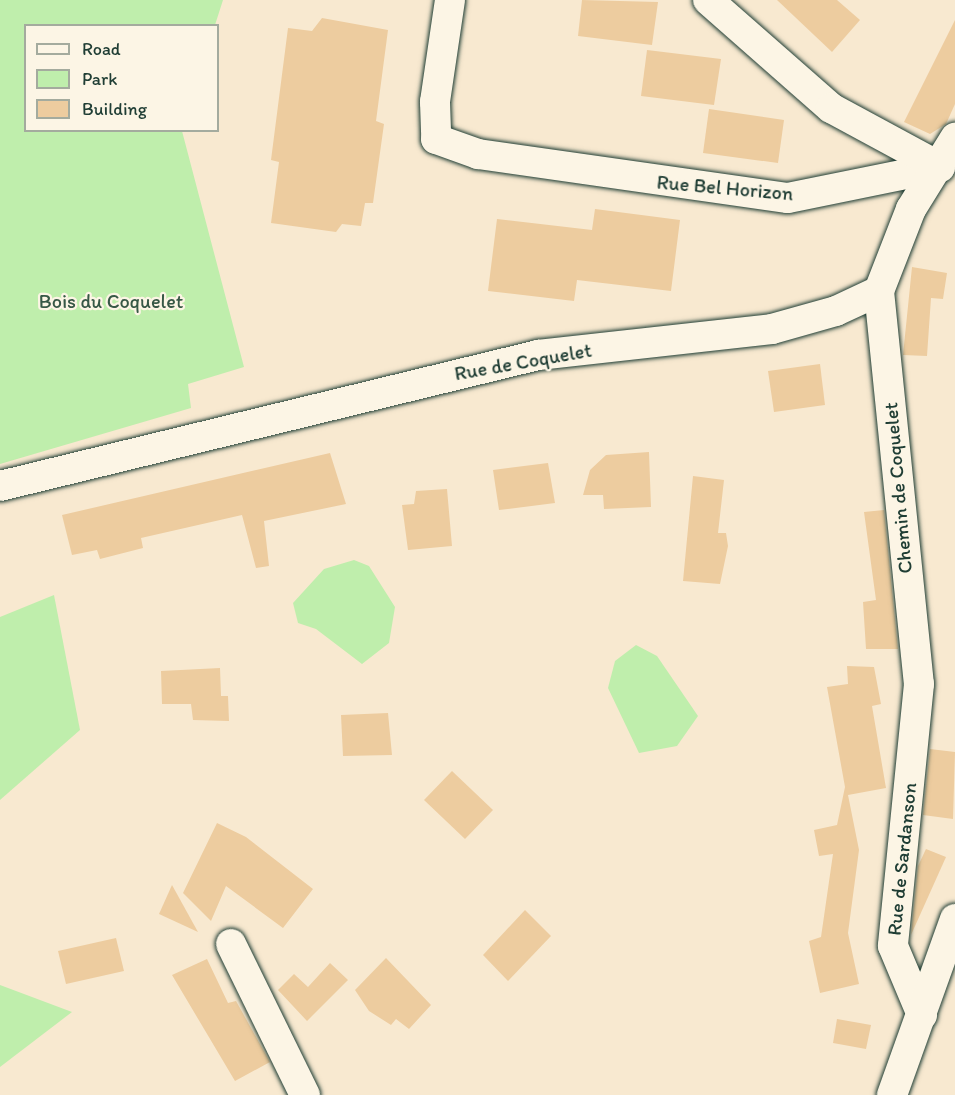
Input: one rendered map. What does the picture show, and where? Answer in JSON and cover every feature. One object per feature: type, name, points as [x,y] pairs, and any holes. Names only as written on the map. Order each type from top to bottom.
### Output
[{"type":"street","name":"Rue Bel Horizon","points":[[450,0],[435,102],[436,139],[478,154],[789,198],[940,167]]},
{"type":"street","points":[[708,0],[831,108],[940,167]]},
{"type":"street","points":[[879,291],[911,209],[940,167],[955,138]]},
{"type":"street","name":"Rue de Coquelet","points":[[0,486],[538,355],[772,329],[836,311],[879,291]]},
{"type":"street","name":"Chemin de Coquelet","points":[[879,291],[919,684]]},
{"type":"street","name":"Rue de Sardanson","points":[[919,684],[893,946],[922,1015]]},
{"type":"street","points":[[892,1095],[955,919]]},
{"type":"street","points":[[231,944],[305,1095]]},
{"type":"green space","name":"Bois du Coquelet","points":[[0,0],[223,0],[215,24],[24,24],[24,132],[182,132],[244,367],[188,384],[191,408],[0,464]]},
{"type":"green space","points":[[354,560],[369,566],[395,607],[389,643],[362,664],[316,629],[298,623],[293,603],[324,569]]},
{"type":"green space","points":[[54,595],[80,730],[0,800],[0,617]]},
{"type":"green space","points":[[636,645],[657,656],[698,716],[677,746],[639,753],[608,688],[615,661]]},
{"type":"green space","points":[[0,985],[72,1012],[0,1067]]},
{"type":"building","points":[[582,0],[658,2],[652,45],[578,36]]},
{"type":"building","points":[[777,0],[837,0],[860,20],[832,52]]},
{"type":"building","points":[[322,18],[388,30],[376,121],[384,124],[373,203],[365,203],[361,226],[342,224],[336,232],[271,223],[279,162],[271,160],[288,28],[312,31]]},
{"type":"building","points":[[955,20],[955,104],[946,124],[930,134],[904,122]]},
{"type":"building","points":[[647,50],[721,59],[714,105],[641,96]]},
{"type":"building","points":[[709,109],[784,120],[778,163],[703,153]]},
{"type":"building","points":[[595,209],[680,220],[671,291],[577,280],[574,301],[488,291],[497,219],[592,230]]},
{"type":"building","points":[[912,267],[947,273],[943,299],[931,298],[927,356],[903,355]]},
{"type":"building","points":[[820,364],[825,405],[774,412],[768,371]]},
{"type":"building","points":[[649,452],[651,507],[604,509],[603,495],[583,495],[590,470],[606,455]]},
{"type":"building","points":[[330,453],[346,504],[264,521],[269,566],[256,568],[242,515],[141,538],[143,548],[100,559],[97,550],[72,555],[62,515]]},
{"type":"building","points":[[548,463],[555,503],[499,510],[493,470]]},
{"type":"building","points":[[693,476],[724,480],[718,533],[726,533],[728,546],[720,584],[683,581]]},
{"type":"building","points":[[447,489],[452,546],[408,550],[402,505],[414,504],[416,491]]},
{"type":"building","points":[[884,510],[898,649],[866,649],[863,602],[876,600],[864,512]]},
{"type":"building","points":[[847,666],[874,667],[881,704],[872,706],[886,788],[848,795],[859,850],[848,933],[859,984],[820,993],[809,941],[821,937],[833,854],[819,856],[814,830],[837,825],[845,787],[827,687],[848,684]]},
{"type":"building","points":[[220,668],[221,696],[228,696],[229,721],[193,720],[191,704],[162,704],[161,671]]},
{"type":"building","points":[[388,713],[392,755],[343,756],[341,715]]},
{"type":"building","points":[[930,749],[955,752],[953,819],[923,815]]},
{"type":"building","points":[[452,771],[493,810],[465,839],[424,800]]},
{"type":"building","points":[[217,823],[246,837],[313,889],[283,928],[226,886],[211,921],[183,893]]},
{"type":"building","points":[[926,849],[946,857],[911,935],[918,866]]},
{"type":"building","points":[[172,885],[198,932],[159,914]]},
{"type":"building","points":[[525,910],[551,936],[508,981],[483,955]]},
{"type":"building","points":[[116,938],[124,971],[66,984],[58,951]]},
{"type":"building","points":[[386,958],[431,1005],[409,1029],[396,1019],[391,1025],[369,1011],[355,990]]},
{"type":"building","points":[[207,959],[228,1003],[236,1001],[270,1062],[235,1081],[172,975]]},
{"type":"building","points":[[330,963],[348,980],[307,1021],[278,990],[294,974],[308,987]]},
{"type":"building","points":[[837,1019],[871,1025],[866,1049],[833,1043]]}]
